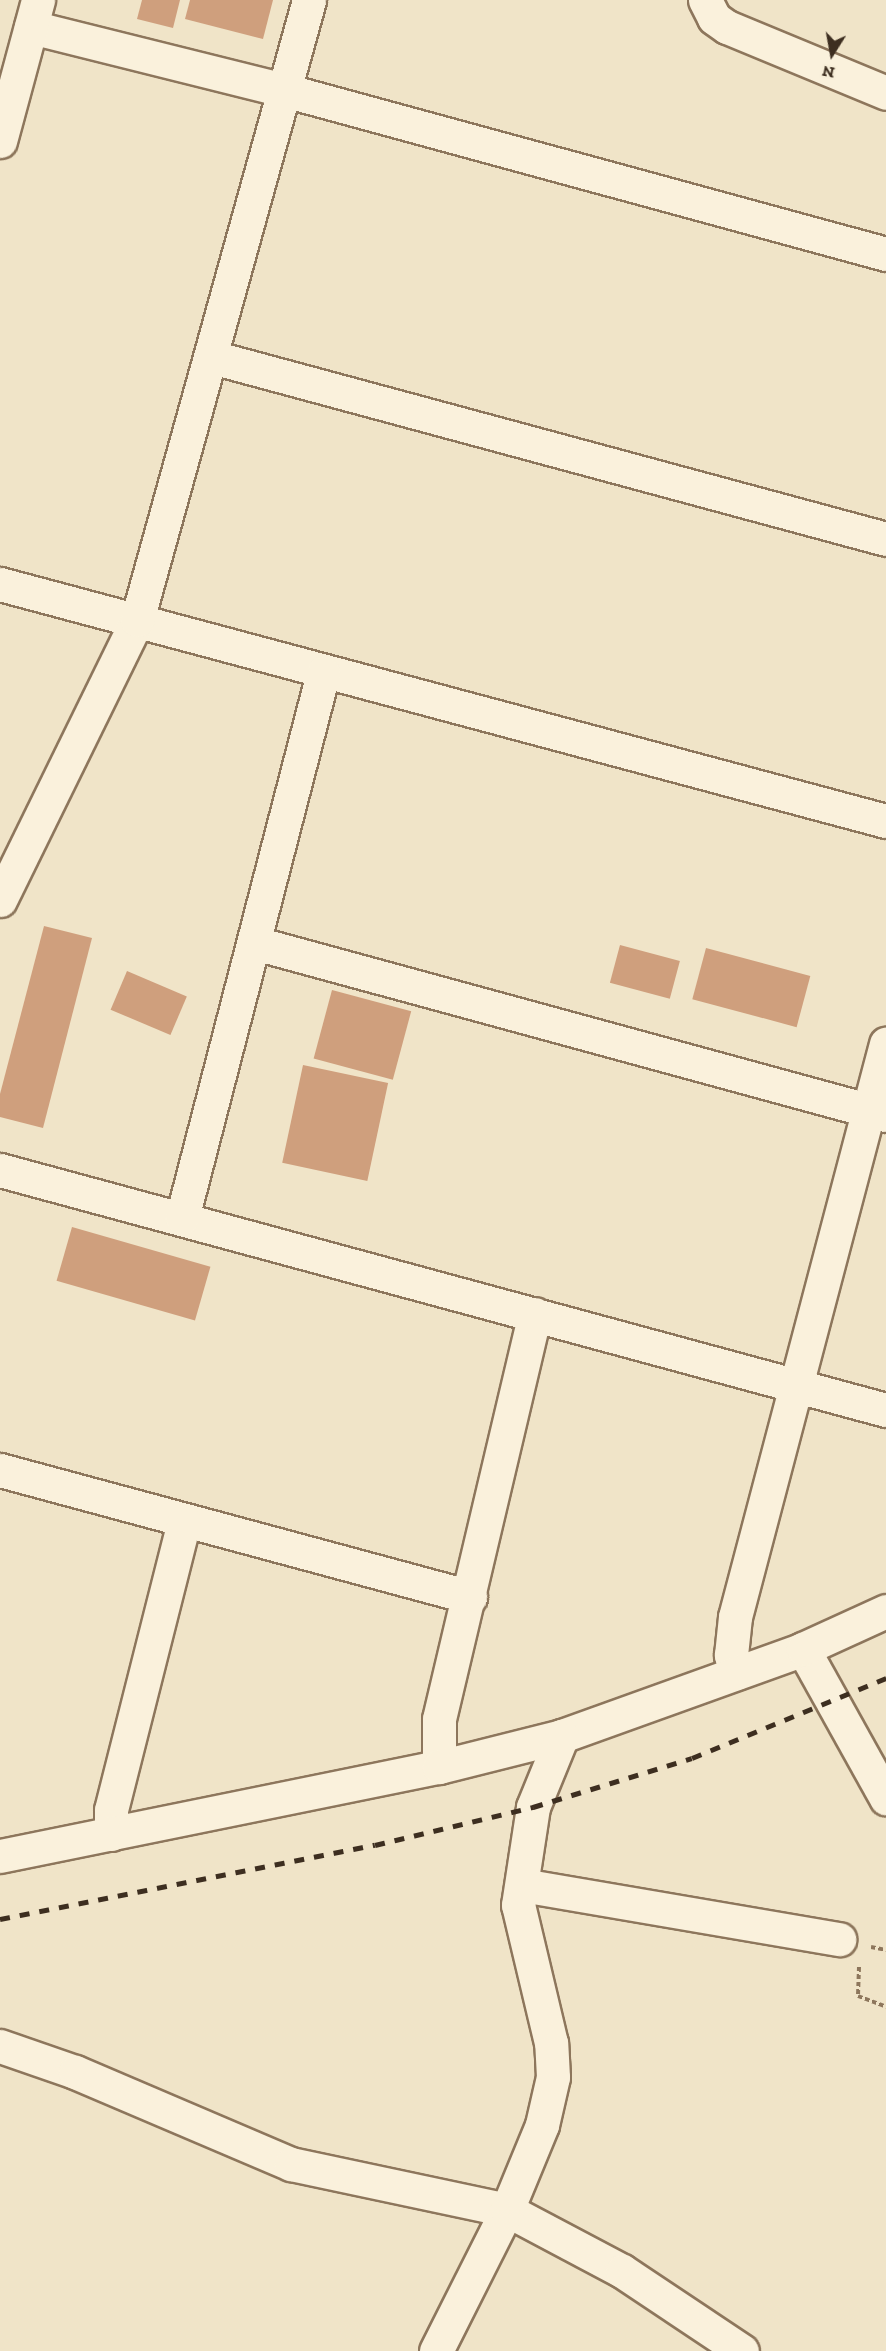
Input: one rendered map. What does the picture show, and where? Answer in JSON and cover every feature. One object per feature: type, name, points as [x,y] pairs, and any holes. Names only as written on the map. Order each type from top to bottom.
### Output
[{"type":"street","points":[[0,900],[137,620],[212,357],[309,0]]},
{"type":"street","points":[[705,0],[714,18],[727,27],[886,93]]},
{"type":"street","points":[[0,141],[34,13],[284,90],[886,254]]},
{"type":"street","points":[[212,357],[886,539]]},
{"type":"street","points":[[0,584],[322,673],[886,821]]},
{"type":"street","points":[[182,1218],[255,943],[322,673]]},
{"type":"street","points":[[255,943],[877,1113]]},
{"type":"street","points":[[736,1673],[731,1636],[794,1386],[877,1113],[886,1044]]},
{"type":"street","points":[[0,1170],[886,1410]]},
{"type":"street","points":[[439,1767],[439,1719],[535,1314]]},
{"type":"street","points":[[0,1470],[470,1596]]},
{"type":"street","points":[[111,1834],[111,1810],[184,1521]]},
{"type":"street","points":[[0,1856],[439,1767],[562,1736],[803,1648],[886,1611]]},
{"type":"street","points":[[803,1648],[886,1798]]},
{"type":"street","points":[[435,2351],[507,2210],[542,2125],[553,2077],[551,2043],[518,1905],[533,1808],[562,1736]]},
{"type":"street","points":[[522,1885],[838,1939]]},
{"type":"street","points":[[0,2046],[75,2072],[291,2164],[507,2210],[612,2266],[742,2351]]},
{"type":"path","points":[[838,1939],[859,1959],[858,1996],[886,2007]]},
{"type":"building","points":[[142,0],[180,0],[173,28],[137,19]]},
{"type":"building","points":[[190,0],[273,0],[263,39],[185,19]]},
{"type":"building","points":[[44,926],[92,938],[43,1128],[0,1117],[0,1094]]},
{"type":"building","points":[[620,945],[680,961],[670,999],[610,983]]},
{"type":"building","points":[[706,948],[810,976],[797,1027],[692,999]]},
{"type":"building","points":[[127,971],[187,996],[170,1035],[111,1010]]},
{"type":"building","points":[[332,990],[411,1011],[393,1080],[314,1059]]},
{"type":"building","points":[[303,1065],[388,1083],[367,1181],[282,1163]]},
{"type":"building","points":[[72,1227],[210,1267],[195,1321],[57,1281]]},
{"type":"railway","points":[[0,1919],[375,1845],[533,1807],[692,1758],[886,1678]]}]
